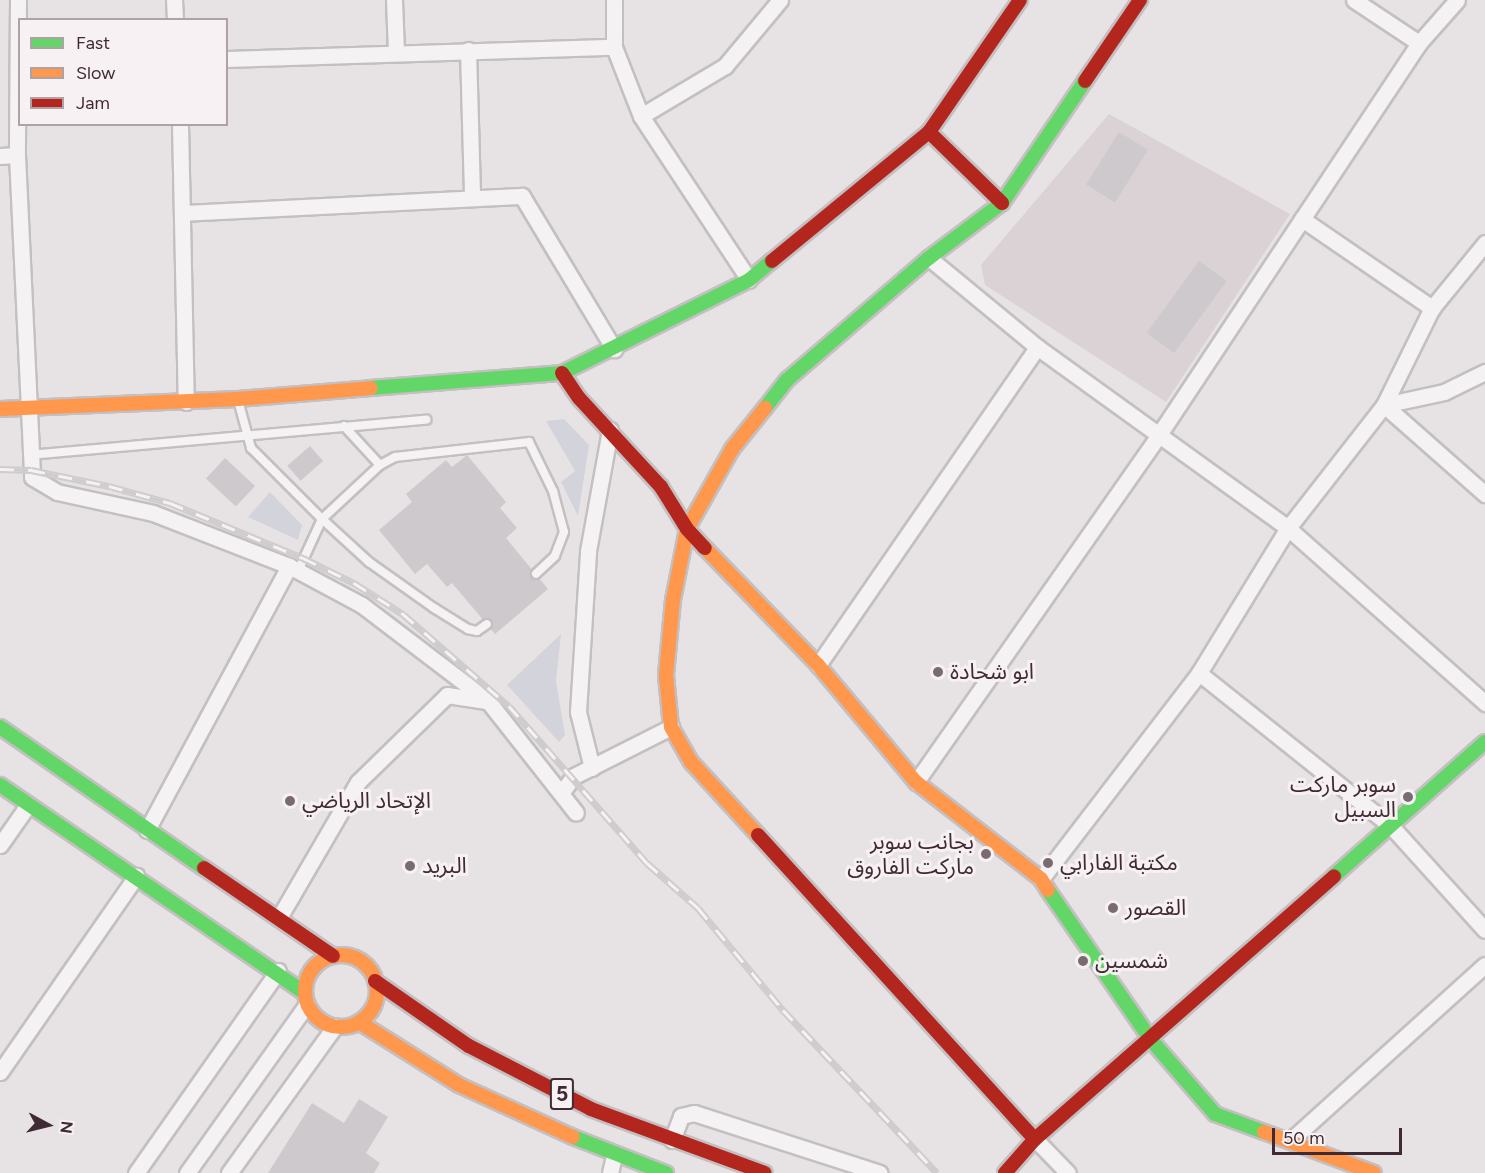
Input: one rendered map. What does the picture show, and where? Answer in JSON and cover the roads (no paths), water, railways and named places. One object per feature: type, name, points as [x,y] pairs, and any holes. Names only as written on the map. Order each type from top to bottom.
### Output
[{"type":"street","points":[[18,0],[17,154],[26,409],[32,477],[57,492],[153,513],[293,568],[362,606],[488,701],[576,813]]},
{"type":"street","points":[[174,0],[175,18]]},
{"type":"street","points":[[394,0],[396,52]]},
{"type":"street","points":[[614,0],[614,47],[641,116],[749,280]]},
{"type":"street","points":[[641,116],[725,66],[769,8],[780,0]]},
{"type":"street","points":[[0,409],[238,399],[562,373],[749,280],[929,132],[1020,0]]},
{"type":"street","points":[[1068,1173],[691,762],[671,727],[666,675],[674,600],[687,529],[732,449],[787,380],[929,258],[1002,203],[1140,0]]},
{"type":"street","points":[[1354,0],[1419,43]]},
{"type":"street","points":[[916,782],[1160,433],[1419,43],[1457,0]]},
{"type":"street","points":[[228,59],[614,47]]},
{"type":"street","points":[[468,50],[472,196]]},
{"type":"street","points":[[180,126],[186,402]]},
{"type":"street","points":[[929,132],[1002,203]]},
{"type":"street","points":[[0,156],[17,154]]},
{"type":"street","points":[[183,213],[472,196],[522,196],[614,349]]},
{"type":"street","points":[[1302,219],[1432,308]]},
{"type":"street","points":[[1041,879],[1199,673],[1288,528],[1384,405],[1432,308],[1485,243]]},
{"type":"street","points":[[929,258],[1037,347],[1160,433],[1288,528],[1485,703]]},
{"type":"street","points":[[818,665],[1037,347]]},
{"type":"street","points":[[1384,405],[1444,392],[1485,372]]},
{"type":"street","points":[[562,373],[661,487],[687,529],[818,665],[916,782],[1041,879],[1151,1040],[1215,1114],[1291,1140],[1374,1173]]},
{"type":"street","points":[[1384,405],[1485,494]]},
{"type":"street","points":[[592,768],[578,711],[588,551],[610,430]]},
{"type":"street","points":[[147,830],[293,568]]},
{"type":"street","points":[[1199,673],[1391,826],[1485,930]]},
{"type":"street","points":[[280,916],[358,782],[447,695],[488,701]]},
{"type":"street","points":[[0,727],[147,830],[280,916],[333,956]]},
{"type":"street","points":[[561,793],[574,776],[671,727]]},
{"type":"street","points":[[1005,1173],[1035,1139],[1151,1040],[1485,742]]},
{"type":"street","points":[[0,785],[278,971],[306,998],[323,1023],[335,1026],[359,1022],[374,1004],[375,981],[363,963],[344,955],[333,956],[316,966],[306,998],[187,1173]]},
{"type":"street","points":[[0,845],[28,805]]},
{"type":"street","points":[[0,1072],[136,876]]},
{"type":"street","points":[[1291,1140],[1485,965]]},
{"type":"street","points":[[136,1173],[278,971]]},
{"type":"street","name":"5","points":[[375,981],[469,1046],[591,1109],[765,1173]]},
{"type":"street","name":"5","points":[[359,1022],[459,1085],[614,1155],[666,1173]]},
{"type":"street","points":[[229,1173],[335,1026]]},
{"type":"street","points":[[672,1140],[681,1116],[694,1113],[880,1173]]},
{"type":"street","points":[[610,1173],[614,1155]]},
{"type":"street","points":[[614,1155],[633,1173]]},
{"type":"lane","points":[[238,399],[251,448],[369,562],[468,629],[477,631],[487,624]]},
{"type":"lane","points":[[30,455],[426,420]]},
{"type":"lane","points":[[344,426],[380,465]]},
{"type":"lane","points":[[293,568],[322,519],[380,465],[395,457],[529,442],[553,491],[564,532],[555,556],[536,574]]},
{"type":"railway","points":[[0,469],[31,470],[109,486],[170,503],[303,558],[354,583],[403,614],[509,706],[647,863],[698,908],[783,1010],[937,1173]]},
{"type":"place","name":"ابو شحادة","points":[[938,672]]},
{"type":"place","name":"سوبر ماركت السبيل","points":[[1408,797]]},
{"type":"place","name":"الإتحاد الرياضي","points":[[290,801]]},
{"type":"place","name":"بجانب سوبر ماركت الفاروق","points":[[986,854]]},
{"type":"place","name":"مكتبة الفارابي","points":[[1048,863]]},
{"type":"place","name":"البريد","points":[[410,866]]},
{"type":"place","name":"القصور","points":[[1113,908]]},
{"type":"place","name":"شمسين","points":[[1083,961]]}]
